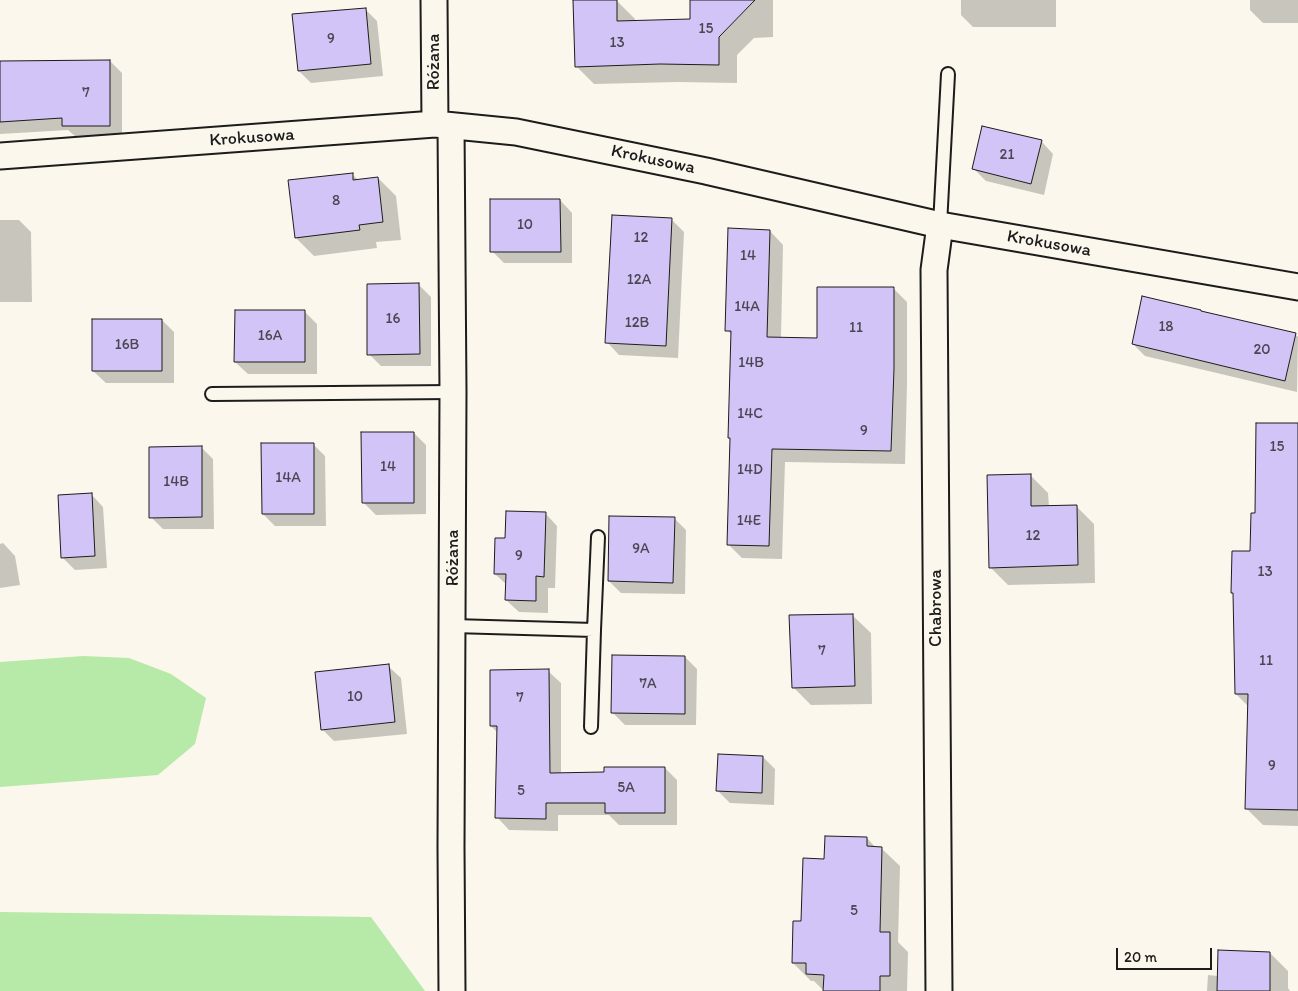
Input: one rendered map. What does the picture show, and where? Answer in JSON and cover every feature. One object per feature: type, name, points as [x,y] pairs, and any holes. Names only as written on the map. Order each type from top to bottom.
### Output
[{"type":"street","name":"Różana","points":[[434,0],[443,125],[454,392],[452,991]]},
{"type":"street","name":"Krokusowa","points":[[0,156],[443,125],[525,134],[706,171],[940,225],[1298,287]]},
{"type":"street","name":"Chabrowa","points":[[939,991],[934,270],[940,225]]},
{"type":"lane","points":[[940,225],[948,74]]},
{"type":"lane","points":[[212,394],[454,392]]},
{"type":"lane","points":[[591,727],[598,537]]},
{"type":"lane","points":[[453,626],[594,630]]},
{"type":"green space","points":[[83,656],[129,658],[171,674],[206,698],[195,744],[158,775],[0,787],[0,662]]},
{"type":"green space","points":[[0,912],[371,917],[425,991],[0,991]]},
{"type":"building","points":[[573,0],[617,0],[617,21],[690,19],[690,0],[755,0],[719,37],[719,65],[660,64],[575,67]]},
{"type":"building","points":[[366,8],[371,64],[298,71],[292,14]]},
{"type":"building","points":[[110,60],[110,126],[62,126],[62,118],[0,122],[0,61]]},
{"type":"building","points":[[982,126],[1042,140],[1031,184],[972,169]]},
{"type":"building","points":[[353,173],[353,180],[378,177],[383,222],[359,225],[360,230],[295,238],[288,180]]},
{"type":"building","points":[[490,199],[560,199],[561,252],[490,252]]},
{"type":"building","points":[[612,215],[672,218],[666,346],[605,343]]},
{"type":"building","points":[[728,228],[770,230],[767,337],[817,338],[817,287],[894,287],[891,451],[772,449],[769,546],[727,545],[731,331],[725,331]]},
{"type":"building","points":[[419,283],[420,354],[367,355],[367,284]]},
{"type":"building","points":[[1142,296],[1296,333],[1285,381],[1132,344]]},
{"type":"building","points":[[235,310],[305,310],[305,362],[234,362]]},
{"type":"building","points":[[92,319],[162,319],[162,371],[92,371]]},
{"type":"building","points":[[1256,423],[1298,423],[1298,810],[1245,809],[1248,694],[1235,694],[1233,593],[1231,593],[1232,551],[1250,551],[1251,513],[1255,513]]},
{"type":"building","points":[[361,432],[414,432],[414,503],[362,503]]},
{"type":"building","points":[[261,443],[314,443],[314,514],[262,514]]},
{"type":"building","points":[[202,446],[202,517],[149,518],[149,447]]},
{"type":"building","points":[[1031,474],[1031,506],[1077,505],[1078,565],[989,568],[987,475]]},
{"type":"building","points":[[92,493],[95,556],[61,558],[58,495]]},
{"type":"building","points":[[506,511],[546,512],[544,577],[536,576],[536,601],[505,600],[506,574],[494,574],[495,538],[505,538]]},
{"type":"building","points":[[609,516],[675,517],[673,583],[608,581]]},
{"type":"building","points":[[853,614],[855,686],[792,688],[789,615]]},
{"type":"building","points":[[612,655],[685,656],[685,714],[611,713]]},
{"type":"building","points":[[389,664],[395,722],[321,730],[315,672]]},
{"type":"building","points":[[549,669],[550,773],[604,772],[604,767],[665,767],[665,813],[605,813],[605,803],[546,803],[546,819],[495,818],[497,726],[490,726],[490,670]]},
{"type":"building","points":[[718,754],[763,756],[762,793],[716,791]]},
{"type":"building","points":[[825,836],[867,837],[867,846],[882,847],[880,932],[890,932],[890,976],[880,976],[880,991],[823,991],[824,975],[806,974],[806,963],[792,963],[793,921],[801,921],[803,858],[824,859]]},
{"type":"building","points":[[1218,950],[1270,952],[1270,991],[1217,991]]}]
